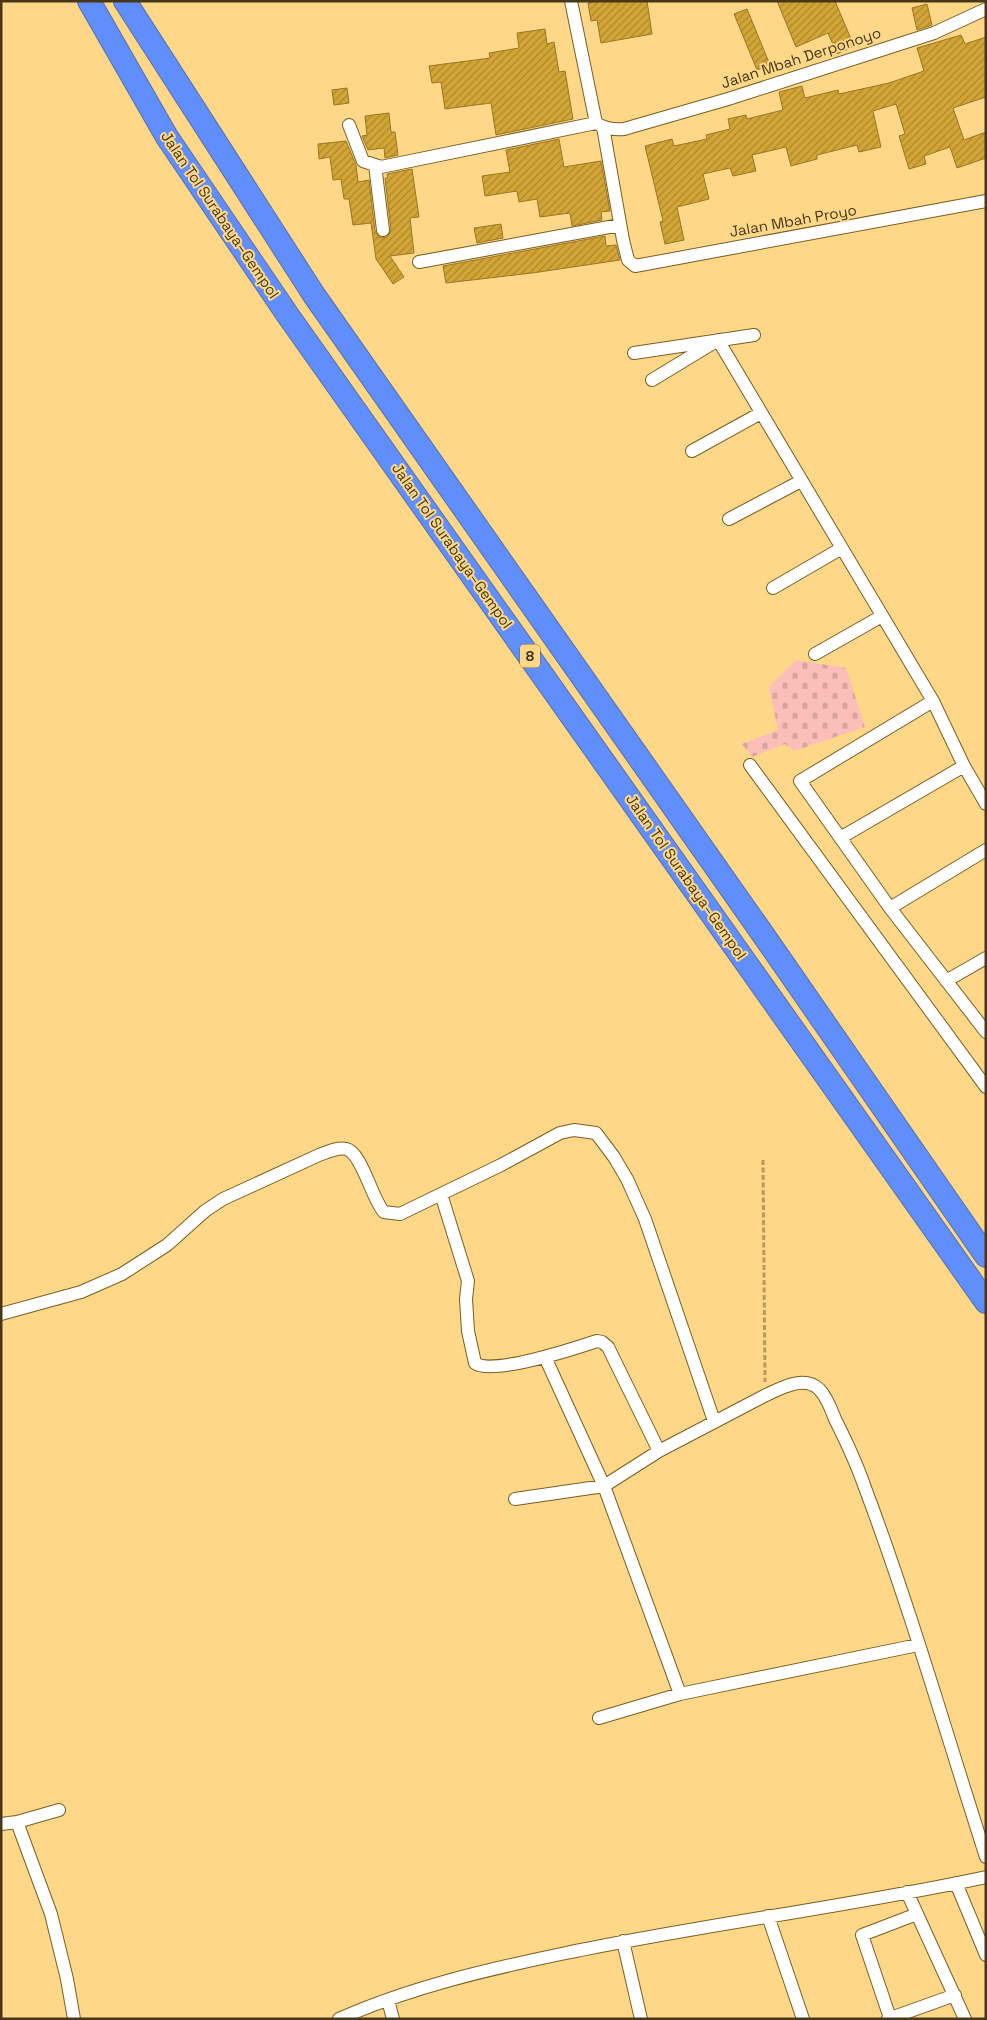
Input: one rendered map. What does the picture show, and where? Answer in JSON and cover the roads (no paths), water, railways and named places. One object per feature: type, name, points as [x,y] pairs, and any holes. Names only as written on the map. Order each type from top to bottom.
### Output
[{"type":"highway","name":"Jalan Tol Surabaya–Gempol","points":[[89,1],[167,137],[287,314],[986,1302]]},
{"type":"highway","name":"Jalan Tol Surabaya–Gempol","points":[[125,1],[314,295],[762,933],[986,1256]]},
{"type":"street","points":[[419,262],[620,225],[570,1]]},
{"type":"street","name":"Jalan Mbah Derponoyo","points":[[599,125],[614,130],[624,129],[728,99],[934,33],[984,9]]},
{"type":"street","points":[[349,125],[363,162],[381,167],[599,125]]},
{"type":"street","points":[[375,165],[383,230]]},
{"type":"street","name":"Jalan Mbah Proyo","points":[[620,225],[628,260],[635,266],[986,201]]},
{"type":"street","points":[[634,353],[754,335]]},
{"type":"street","points":[[652,380],[718,340]]},
{"type":"street","points":[[718,340],[933,701],[964,766],[986,804]]},
{"type":"street","points":[[692,452],[761,413]]},
{"type":"street","points":[[730,519],[801,481]]},
{"type":"street","points":[[773,588],[842,548]]},
{"type":"street","points":[[815,654],[882,616]]},
{"type":"street","points":[[933,701],[800,781],[890,908],[986,1032]]},
{"type":"street","points":[[750,765],[986,1087]]},
{"type":"street","points":[[840,838],[964,766]]},
{"type":"street","points":[[890,908],[986,850]]},
{"type":"street","points":[[946,980],[986,958]]},
{"type":"street","points":[[1,1314],[81,1292],[122,1274],[167,1245],[205,1211],[223,1199],[319,1155],[346,1148],[358,1159],[377,1206],[384,1212],[400,1214],[501,1165],[560,1133],[574,1130],[596,1133],[614,1157],[627,1179],[645,1219],[714,1421]]},
{"type":"street","points":[[441,1194],[468,1281],[466,1299],[468,1331],[475,1363],[489,1368],[546,1357],[597,1341],[606,1344],[659,1451]]},
{"type":"street","points":[[546,1357],[604,1486],[680,1694]]},
{"type":"street","points":[[515,1499],[604,1486],[659,1451],[766,1395],[801,1382],[812,1384],[819,1389],[826,1398],[861,1476],[883,1536],[986,1857]]},
{"type":"street","points":[[599,1718],[680,1694],[918,1645]]},
{"type":"street","points":[[1,1824],[17,1822],[59,1810]]},
{"type":"street","points":[[17,1822],[51,1914],[67,1979],[74,2019]]},
{"type":"street","points":[[339,2019],[388,2000],[486,1970],[623,1941],[986,1877]]},
{"type":"street","points":[[956,1883],[986,1955]]},
{"type":"street","points":[[907,1892],[965,2019]]},
{"type":"street","points":[[917,1914],[862,1935],[889,2018],[955,1995]]},
{"type":"street","points":[[768,1916],[803,2019]]},
{"type":"street","points":[[623,1941],[641,2019]]},
{"type":"street","points":[[388,2000],[393,2019]]}]
